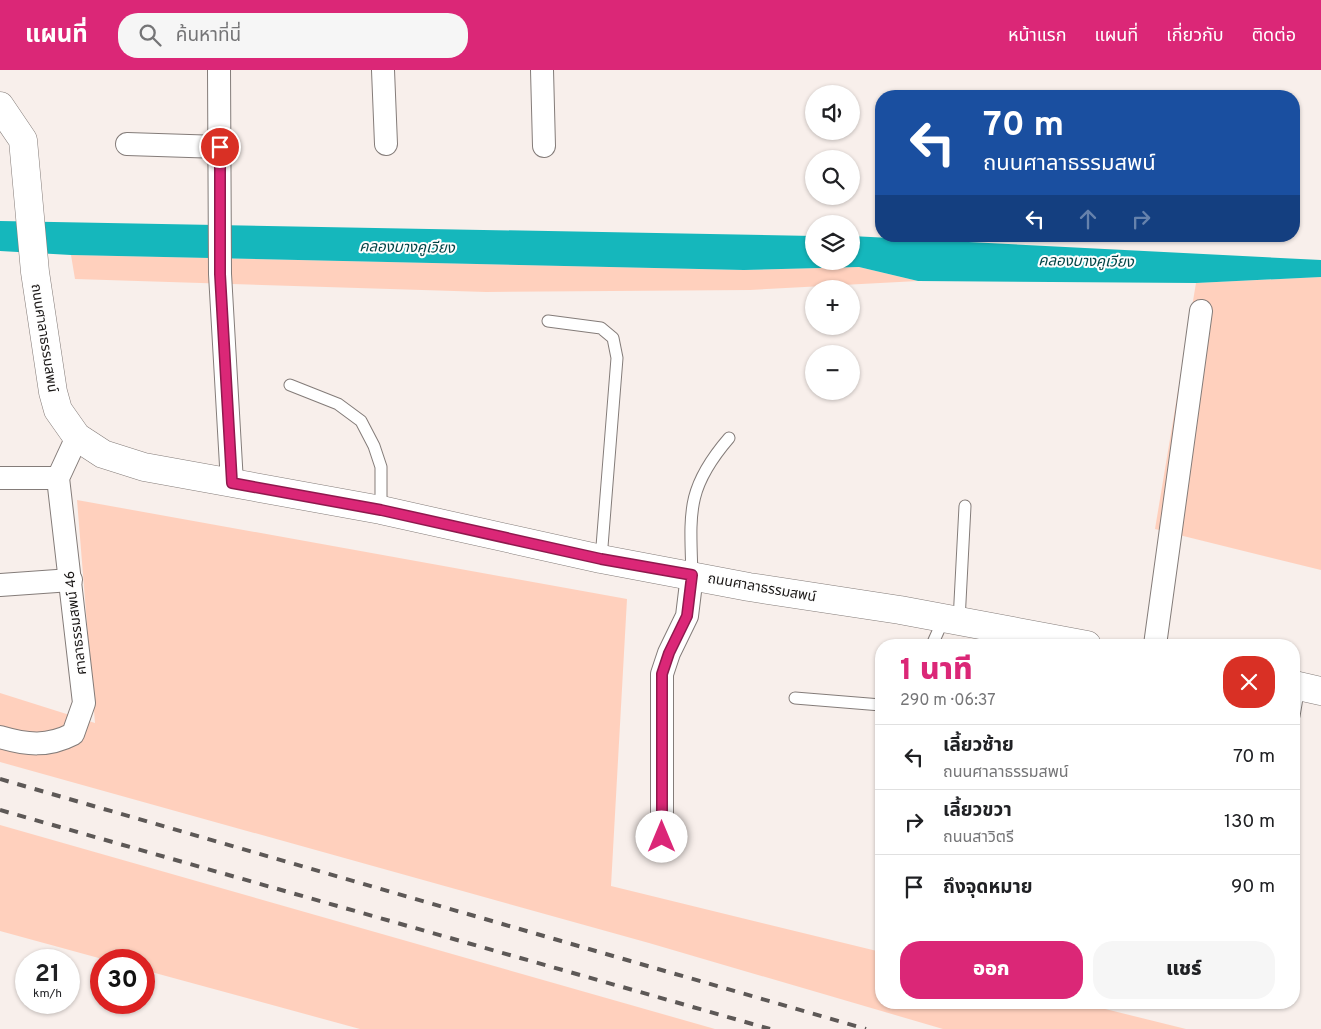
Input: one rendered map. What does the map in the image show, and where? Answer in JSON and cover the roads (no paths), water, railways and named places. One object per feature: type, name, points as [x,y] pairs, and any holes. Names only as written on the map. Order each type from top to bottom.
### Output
[{"type":"street","points":[[219,70],[220,274],[232,483]]},
{"type":"street","points":[[383,70],[386,144]]},
{"type":"street","points":[[542,70],[544,146]]},
{"type":"street","name":"ถนนศาลาธรรมสพน์","points":[[0,106],[23,140],[35,272],[53,392],[58,410],[77,437],[103,454],[144,468],[381,510],[601,559],[749,587],[951,619],[1003,637],[1024,639]]},
{"type":"street","points":[[127,144],[220,147]]},
{"type":"street","points":[[1155,639],[1201,311]]},
{"type":"street","points":[[0,478],[58,478],[77,437]]},
{"type":"street","name":"ศาลาธรรมสพน์ 46","points":[[0,737],[22,743],[56,743],[73,734],[84,703],[58,478]]},
{"type":"street","points":[[662,837],[662,674],[669,653],[687,616],[692,575]]},
{"type":"street","points":[[0,586],[71,580]]},
{"type":"lane","points":[[548,321],[601,328],[613,338],[617,358],[601,559]]},
{"type":"lane","points":[[290,385],[338,404],[361,421],[374,446],[381,467],[381,510]]},
{"type":"lane","points":[[692,575],[691,505],[700,480],[711,459],[729,438]]},
{"type":"lane","points":[[936,639],[951,619],[965,506]]},
{"type":"lane","points":[[1300,700],[1305,687]]},
{"type":"lane","points":[[795,698],[875,705]]},
{"type":"water","name":"คลองบางคูเวียง","points":[[0,221],[805,236],[805,268],[744,270],[71,255],[0,251]]},
{"type":"water","name":"คลองบางคูเวียง","points":[[860,236],[875,237],[875,242],[968,242],[1321,260],[1321,277],[1196,283],[918,281],[860,267]]},
{"type":"railway","points":[[0,779],[866,1029]]},
{"type":"railway","points":[[0,810],[770,1029]]}]
